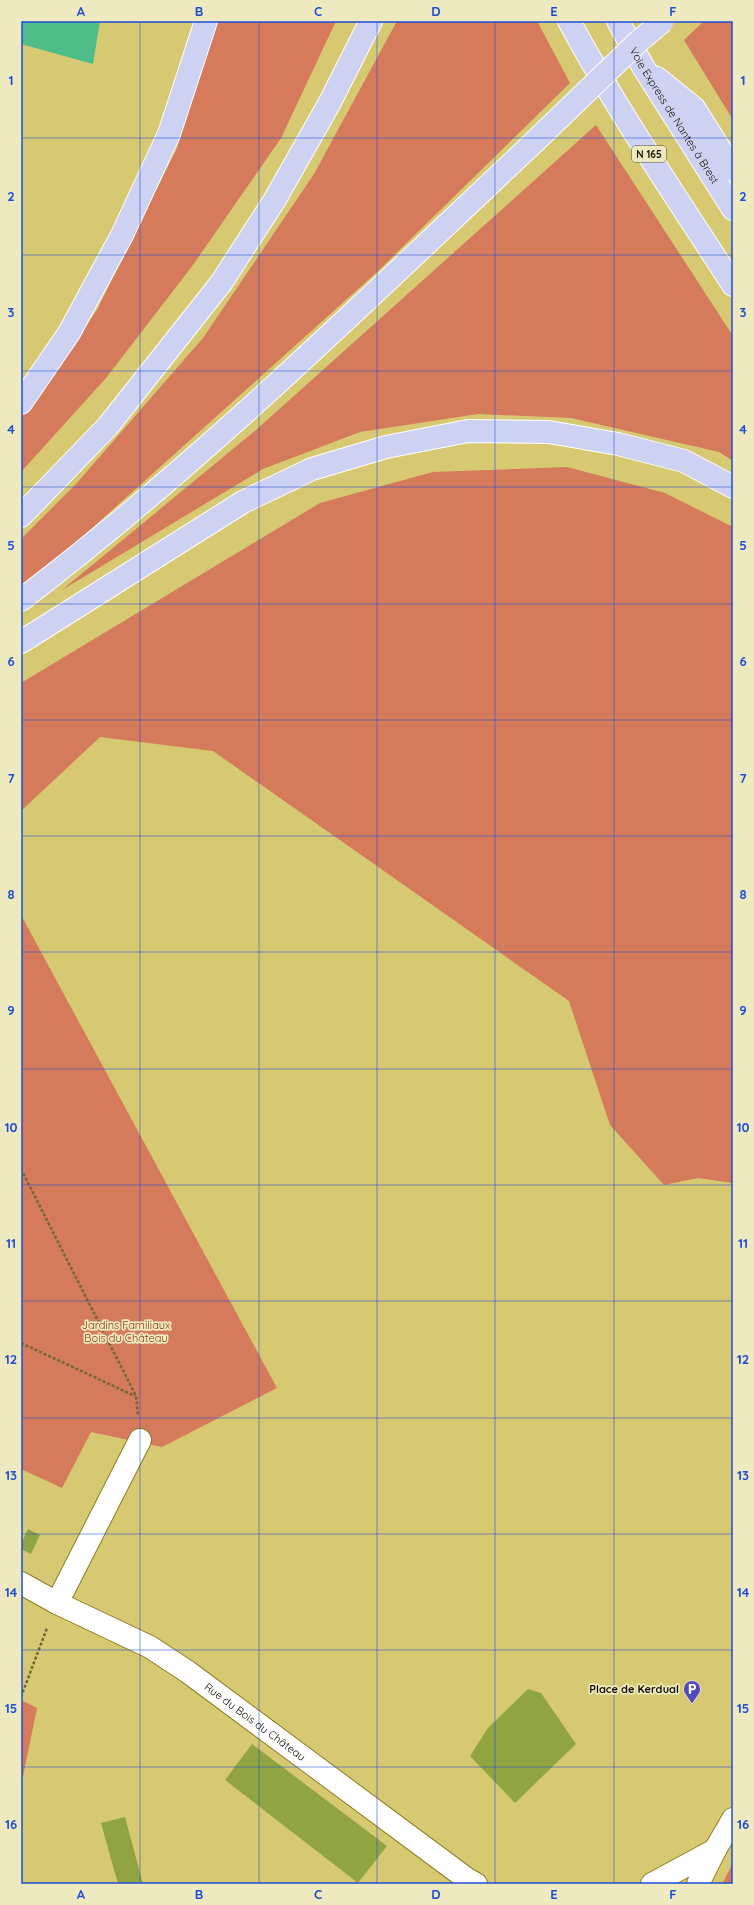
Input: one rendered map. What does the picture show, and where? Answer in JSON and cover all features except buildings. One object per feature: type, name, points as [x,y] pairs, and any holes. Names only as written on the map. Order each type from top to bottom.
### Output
[{"type":"highway","points":[[21,403],[69,333],[122,235],[169,134],[206,21]]},
{"type":"highway","points":[[21,516],[108,426],[221,283],[274,201],[329,104],[371,21]]},
{"type":"highway","name":"N 165","points":[[569,21],[583,47],[651,158],[733,285]]},
{"type":"highway","name":"Voie Express de Nantes à Brest","points":[[618,21],[642,65],[733,209]]},
{"type":"highway","points":[[21,600],[156,490],[302,360],[529,147],[639,41],[663,21]]},
{"type":"highway","points":[[642,65],[694,108],[733,170]]},
{"type":"highway","points":[[21,642],[243,502],[312,469],[386,447],[468,431],[549,432],[618,444],[684,461],[733,486]]},
{"type":"street","points":[[57,1603],[140,1440]]},
{"type":"street","name":"Rue du Bois du Château","points":[[21,1583],[57,1603],[150,1647],[182,1668],[467,1879],[476,1884]]},
{"type":"street","points":[[698,1884],[733,1819]]},
{"type":"street","points":[[652,1884],[715,1850]]},
{"type":"path","points":[[21,1169],[136,1396],[21,1343]]},
{"type":"path","points":[[21,1697],[57,1603]]},
{"type":"green space","points":[[218,21],[336,21],[281,138],[193,265],[106,378],[21,472],[21,417],[97,310],[177,148]]},
{"type":"green space","points":[[397,21],[537,21],[570,83],[377,272],[71,547],[21,585],[21,539],[76,484],[203,338],[314,174]]},
{"type":"green space","points":[[704,21],[733,21],[733,120],[684,40]]},
{"type":"green space","points":[[596,125],[733,336],[733,461],[719,452],[571,418],[478,414],[360,432],[263,469],[62,590],[256,430]]},
{"type":"green space","points":[[567,467],[665,493],[733,527],[733,1183],[698,1178],[664,1185],[610,1125],[569,1001],[213,751],[100,737],[21,811],[21,683],[320,503],[433,472]]},
{"type":"green space","name":"Jardins Familiaux Bois du Château","points":[[21,915],[277,1388],[162,1447],[91,1432],[62,1488],[21,1469]]},
{"type":"green space","points":[[21,1700],[37,1708],[21,1786]]},
{"type":"green space","points":[[733,1863],[733,1884],[722,1884]]},
{"type":"shaded area","points":[[21,21],[100,21],[93,64],[21,44]]},
{"type":"place","name":"Place de Kerdual","points":[[692,1704]]}]
